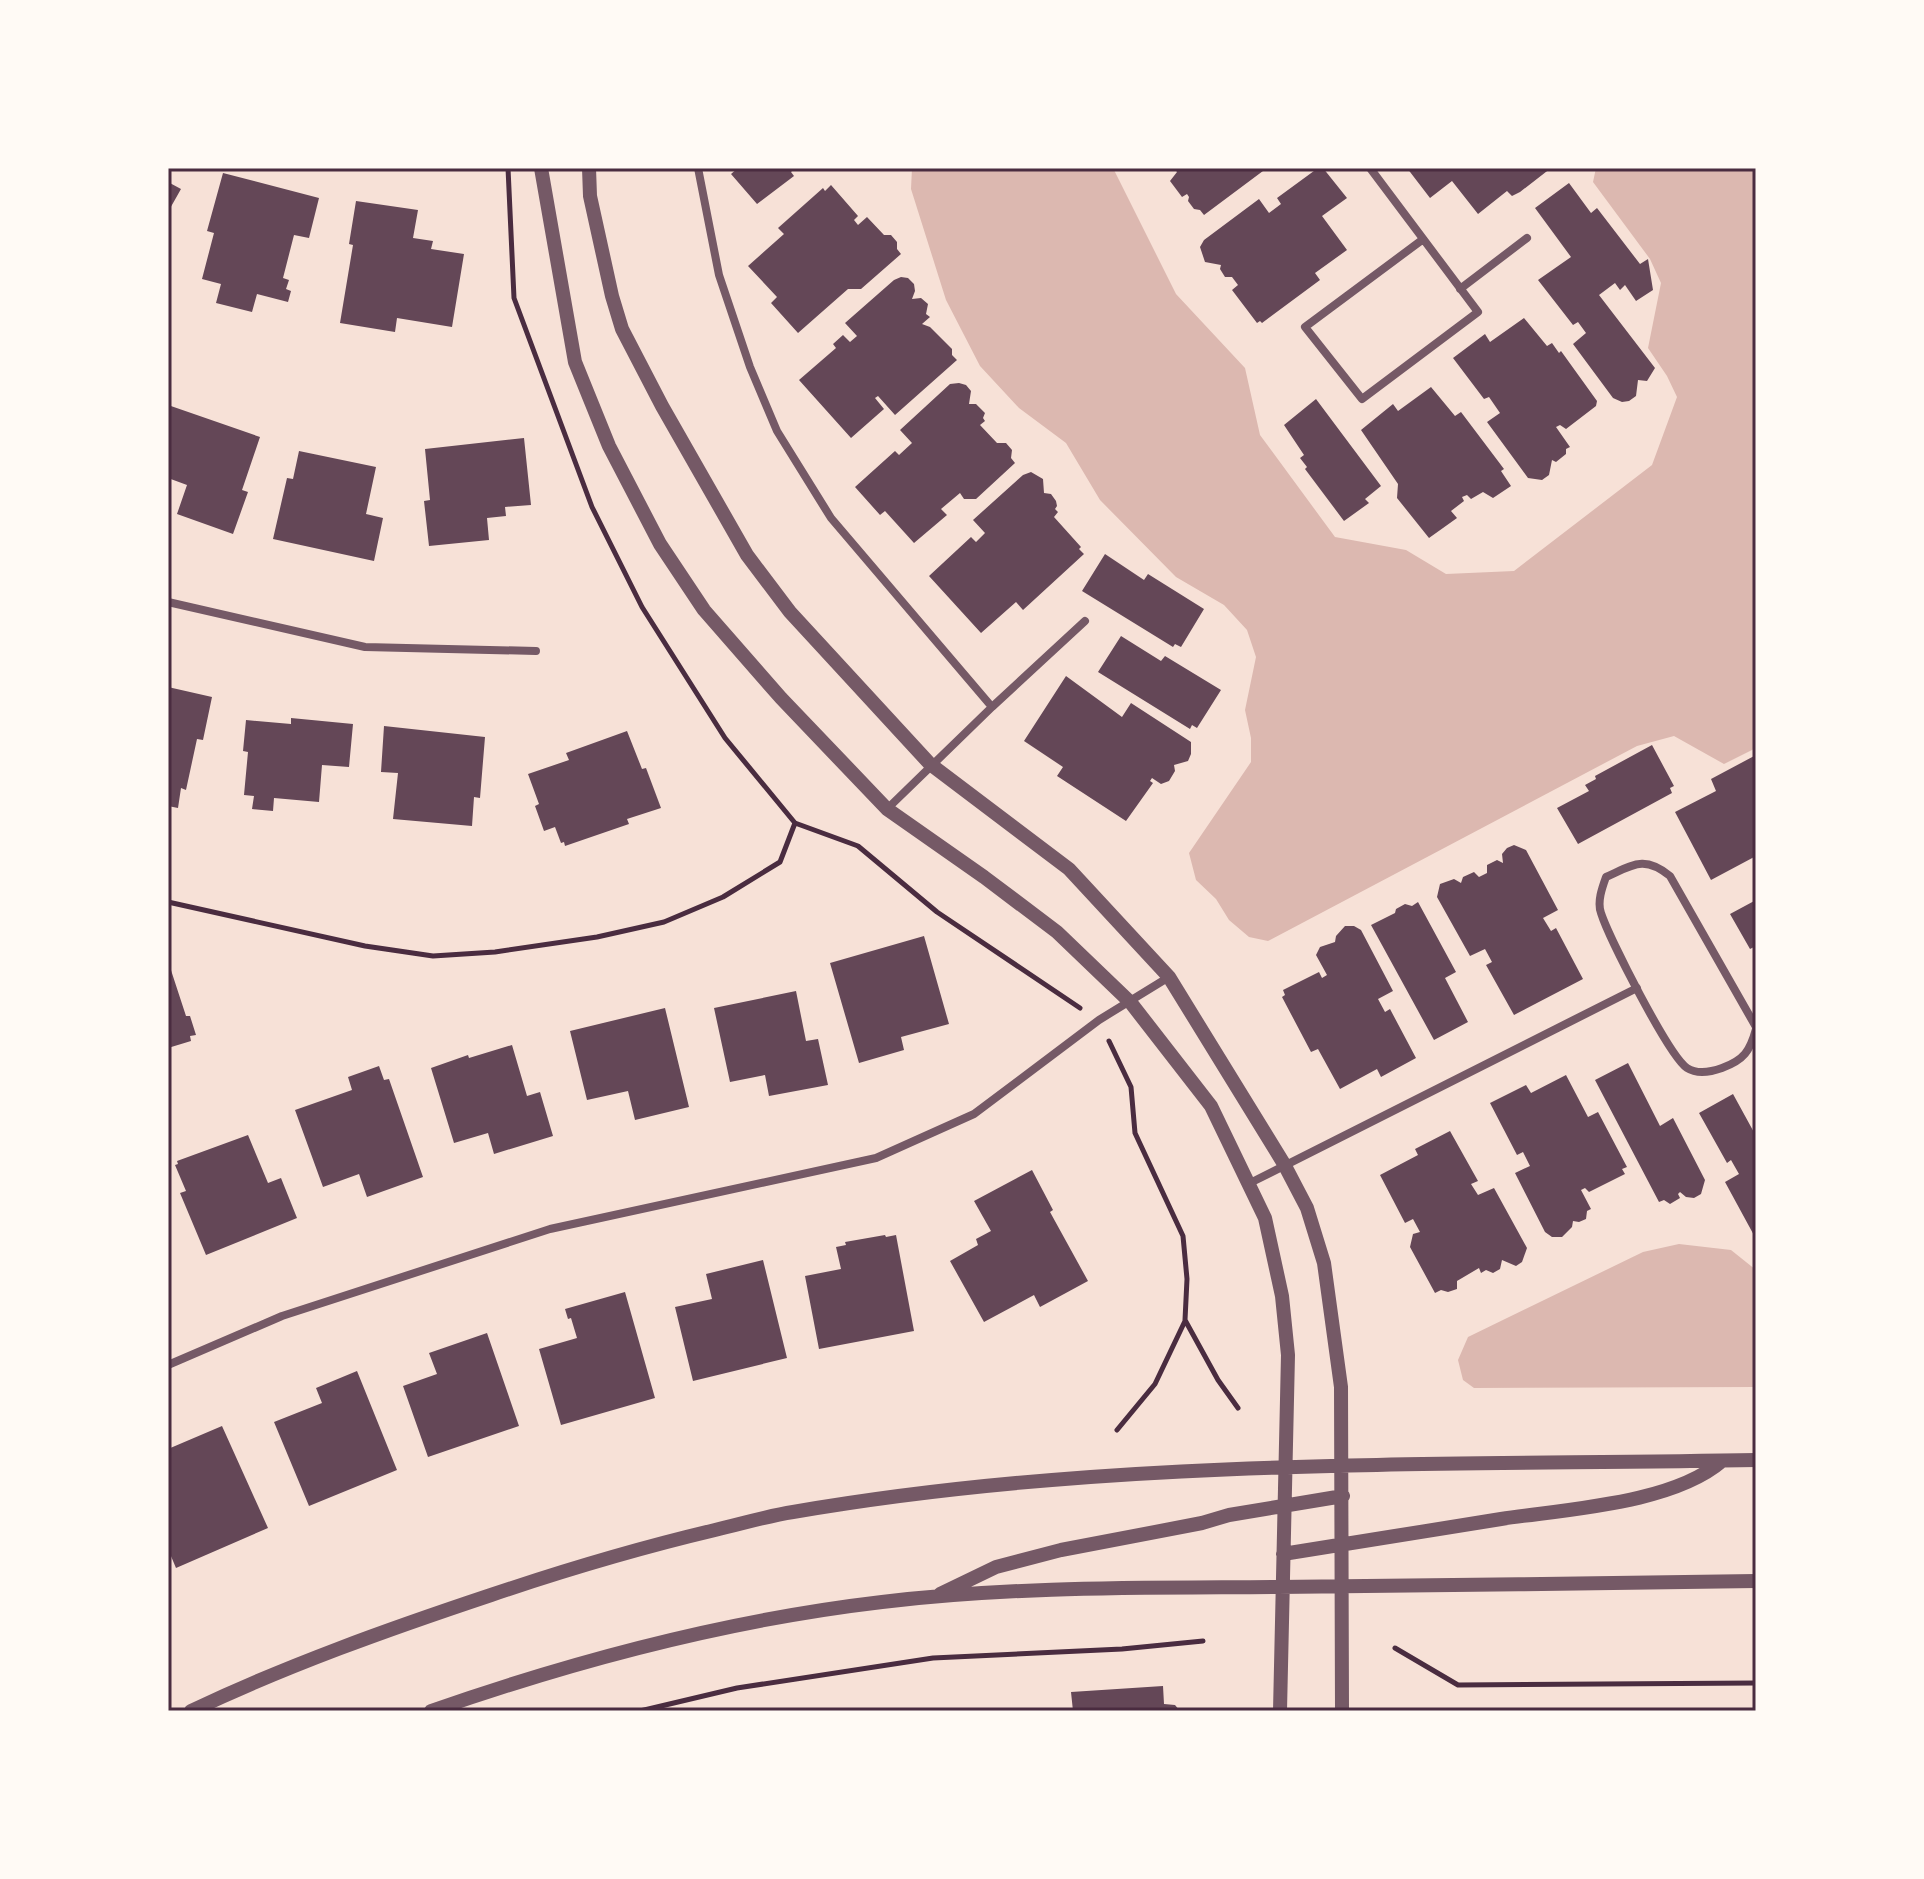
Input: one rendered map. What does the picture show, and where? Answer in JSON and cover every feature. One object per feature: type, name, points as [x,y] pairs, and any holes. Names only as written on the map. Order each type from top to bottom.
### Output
[{"type":"street","points":[[541,168],[575,362],[609,446],[660,544],[704,610],[781,698],[887,809],[1057,932],[1131,1003],[1211,1106],[1250,1183],[1265,1218],[1282,1296],[1288,1355],[1280,1711]]},
{"type":"street","points":[[589,168],[590,196],[622,329],[747,555],[790,612],[930,764],[1069,869],[1169,977],[1284,1164],[1307,1208],[1324,1263],[1341,1387],[1342,1711]]},
{"type":"street","points":[[698,168],[719,275],[750,367],[777,431],[831,518],[992,707]]},
{"type":"street","points":[[1370,168],[1478,312],[1362,399],[1305,327],[1422,240]]},
{"type":"street","points":[[1460,289],[1527,238]]},
{"type":"street","points":[[168,602],[365,647],[536,651]]},
{"type":"street","points":[[887,809],[930,764],[1085,621]]},
{"type":"street","points":[[1638,863],[1657,865],[1670,876],[1756,1028],[1753,1047],[1739,1062],[1709,1073],[1690,1070],[1677,1060],[1599,910],[1606,877],[1638,863]]},
{"type":"street","points":[[168,1365],[282,1316],[550,1229],[876,1158],[974,1114],[1099,1020],[1169,977]]},
{"type":"street","points":[[1250,1183],[1637,988]]},
{"type":"street","points":[[191,1711],[248,1684],[377,1633],[569,1569],[789,1512],[923,1492],[1115,1473],[1286,1466],[1756,1460]]},
{"type":"street","points":[[1283,1554],[1625,1499],[1687,1483],[1707,1474],[1722,1461]]},
{"type":"street","points":[[936,1596],[964,1580],[1010,1563],[1061,1550],[1229,1515],[1343,1496]]},
{"type":"street","points":[[431,1711],[508,1684],[660,1642],[809,1613],[936,1596],[1061,1588],[1756,1581]]},
{"type":"path","points":[[168,902],[365,946],[433,956],[495,952],[597,937],[664,922],[723,897],[780,862],[795,823],[858,846],[937,912],[1021,971],[1099,1020],[1131,1087],[1135,1133],[1183,1236],[1187,1279],[1185,1320],[1155,1384],[1117,1430]]},
{"type":"path","points":[[1185,1320],[1238,1408]]},
{"type":"path","points":[[640,1711],[737,1688],[933,1658],[1122,1649],[1203,1641]]},
{"type":"path","points":[[1395,1648],[1458,1685],[1756,1683]]},
{"type":"shaded area","points":[[912,168],[1113,168],[1176,294],[1245,368],[1260,435],[1335,537],[1406,550],[1446,574],[1514,571],[1652,465],[1677,397],[1648,348],[1661,283],[1650,259],[1593,182],[1596,168],[1756,168],[1756,748],[1724,764],[1674,736],[1637,746],[1268,941],[1249,937],[1229,920],[1216,899],[1196,880],[1189,853],[1251,762],[1251,738],[1245,710],[1256,657],[1247,630],[1224,605],[1176,577],[1100,500],[1066,443],[1019,408],[980,366],[946,300],[911,189]]},
{"type":"shaded area","points":[[1679,1244],[1731,1250],[1756,1270],[1756,1387],[1474,1388],[1463,1380],[1458,1360],[1468,1337],[1643,1252]]},
{"type":"building","points":[[738,168],[795,168],[791,172],[794,176],[757,204],[731,174]]},
{"type":"building","points":[[1174,168],[1267,168],[1204,215],[1194,209],[1187,194],[1182,197],[1170,181],[1177,172]]},
{"type":"building","points":[[1318,168],[1323,168],[1347,198],[1322,216],[1347,250],[1315,273],[1320,280],[1262,323],[1257,323],[1232,290],[1238,285],[1232,277],[1225,277],[1221,265],[1205,262],[1200,247],[1204,240],[1259,199],[1269,213],[1281,204],[1277,198]]},
{"type":"building","points":[[1407,168],[1551,168],[1520,192],[1512,196],[1507,191],[1478,214],[1452,181],[1430,198]]},
{"type":"building","points":[[223,173],[319,198],[309,238],[294,235],[283,278],[289,280],[286,289],[291,291],[288,302],[257,294],[252,312],[216,303],[221,284],[202,279],[214,233],[207,231]]},
{"type":"building","points":[[168,182],[181,189],[168,212]]},
{"type":"building","points":[[1569,183],[1591,213],[1597,208],[1640,264],[1648,259],[1653,290],[1636,301],[1625,285],[1620,290],[1615,283],[1599,295],[1655,368],[1647,381],[1638,380],[1636,396],[1629,401],[1613,398],[1573,344],[1586,333],[1578,322],[1573,325],[1538,280],[1571,257],[1535,208]]},
{"type":"building","points":[[831,185],[858,216],[854,220],[858,225],[867,217],[884,235],[891,235],[901,254],[861,289],[848,289],[798,333],[771,303],[777,297],[748,266],[784,234],[778,228],[823,188],[825,191]]},
{"type":"building","points":[[356,201],[418,210],[413,238],[433,241],[431,249],[464,254],[452,327],[397,318],[395,332],[340,323],[353,245],[349,244]]},
{"type":"building","points":[[901,277],[908,278],[914,284],[912,299],[921,298],[928,304],[926,314],[930,317],[922,324],[930,327],[952,349],[952,355],[957,360],[895,415],[878,396],[875,398],[884,409],[851,438],[799,380],[836,348],[833,344],[843,335],[850,342],[857,336],[845,323]]},
{"type":"building","points":[[1524,318],[1547,346],[1552,343],[1559,353],[1561,351],[1597,401],[1596,406],[1566,429],[1560,425],[1556,427],[1570,447],[1556,462],[1552,460],[1549,475],[1542,480],[1528,478],[1487,422],[1500,413],[1489,397],[1484,399],[1453,358],[1485,334],[1490,342]]},
{"type":"building","points":[[959,383],[971,391],[969,404],[976,404],[985,413],[985,421],[980,425],[997,443],[1006,443],[1012,450],[1011,458],[1015,463],[976,499],[964,499],[960,493],[941,509],[947,515],[914,543],[885,511],[880,515],[855,487],[895,451],[899,455],[912,443],[900,430],[950,384]]},
{"type":"building","points":[[1431,387],[1455,416],[1461,412],[1504,469],[1501,471],[1511,486],[1493,498],[1483,492],[1471,499],[1467,495],[1462,497],[1464,501],[1451,511],[1457,518],[1429,538],[1397,498],[1398,484],[1361,430],[1393,404],[1398,411]]},
{"type":"building","points":[[1316,399],[1381,486],[1365,499],[1369,503],[1344,521],[1305,469],[1307,467],[1300,458],[1304,455],[1284,425]]},
{"type":"building","points":[[168,405],[260,437],[242,490],[248,492],[233,534],[177,514],[187,485],[168,478]]},
{"type":"building","points":[[524,438],[531,505],[505,507],[506,516],[487,518],[489,540],[429,546],[424,501],[430,500],[425,449]]},
{"type":"building","points":[[299,451],[376,467],[366,514],[383,518],[374,561],[273,539],[287,478],[293,479]]},
{"type":"building","points":[[1031,472],[1043,479],[1044,493],[1051,494],[1056,501],[1055,509],[1058,512],[1054,517],[1084,554],[1023,610],[1016,602],[981,633],[929,576],[971,537],[976,542],[985,533],[973,520],[1023,475]]},
{"type":"building","points":[[1105,554],[1144,580],[1148,574],[1204,609],[1181,647],[1175,644],[1173,647],[1082,591]]},
{"type":"building","points":[[1121,636],[1161,661],[1165,656],[1221,690],[1197,728],[1192,725],[1190,729],[1098,672]]},
{"type":"building","points":[[1066,676],[1122,717],[1131,703],[1191,742],[1188,761],[1174,765],[1175,771],[1169,781],[1161,784],[1152,778],[1150,781],[1153,783],[1126,821],[1057,776],[1063,767],[1024,741]]},
{"type":"building","points":[[168,687],[212,697],[203,740],[197,739],[186,790],[181,788],[178,808],[168,806]]},
{"type":"building","points":[[291,718],[353,724],[349,767],[322,765],[319,802],[274,798],[273,811],[252,809],[254,796],[244,795],[248,752],[243,751],[246,720],[291,724]]},
{"type":"building","points":[[384,726],[485,737],[480,798],[474,797],[472,826],[393,819],[398,773],[381,772]]},
{"type":"building","points":[[627,731],[642,769],[646,768],[661,808],[627,819],[629,824],[565,846],[555,827],[544,831],[535,806],[539,804],[528,774],[569,760],[566,753]]},
{"type":"building","points":[[1652,745],[1674,786],[1670,788],[1672,793],[1578,844],[1557,808],[1589,791],[1585,785],[1596,779],[1595,776]]},
{"type":"building","points":[[1756,755],[1756,856],[1711,880],[1675,812],[1716,791],[1711,779]]},
{"type":"building","points":[[1514,845],[1526,850],[1558,910],[1543,918],[1551,931],[1556,928],[1583,979],[1514,1015],[1486,965],[1492,962],[1485,949],[1470,956],[1437,897],[1440,884],[1454,879],[1461,883],[1463,877],[1474,872],[1479,877],[1487,873],[1487,865],[1497,860],[1503,863],[1502,854]]},
{"type":"building","points":[[1756,900],[1756,946],[1750,949],[1730,914]]},
{"type":"building","points":[[1418,902],[1456,972],[1445,978],[1468,1022],[1434,1040],[1371,925],[1395,913],[1405,904],[1412,906]]},
{"type":"building","points":[[1345,926],[1361,930],[1393,991],[1378,999],[1385,1012],[1390,1009],[1416,1058],[1381,1077],[1377,1069],[1340,1089],[1318,1049],[1311,1052],[1282,997],[1285,995],[1283,990],[1319,972],[1322,978],[1327,975],[1316,955],[1320,947],[1335,942]]},
{"type":"building","points":[[924,936],[949,1024],[901,1037],[904,1050],[859,1063],[830,963]]},
{"type":"building","points":[[168,961],[186,1016],[190,1016],[196,1035],[190,1036],[191,1041],[168,1048]]},
{"type":"building","points":[[796,991],[806,1041],[818,1039],[828,1085],[769,1096],[765,1075],[730,1082],[714,1008]]},
{"type":"building","points":[[665,1008],[689,1107],[635,1120],[628,1091],[587,1100],[570,1031]]},
{"type":"building","points":[[512,1045],[527,1096],[540,1092],[553,1136],[494,1154],[488,1133],[454,1143],[431,1068]]},
{"type":"building","points":[[1628,1063],[1660,1126],[1673,1118],[1705,1180],[1701,1194],[1694,1198],[1680,1192],[1680,1198],[1670,1204],[1664,1200],[1659,1202],[1595,1080]]},
{"type":"building","points":[[379,1066],[384,1080],[389,1079],[423,1177],[367,1197],[359,1174],[323,1187],[295,1110],[352,1090],[348,1077]]},
{"type":"building","points":[[1566,1075],[1588,1117],[1598,1112],[1627,1167],[1622,1169],[1625,1174],[1589,1192],[1585,1188],[1581,1190],[1591,1209],[1587,1211],[1586,1219],[1573,1221],[1572,1227],[1562,1237],[1552,1237],[1545,1232],[1515,1173],[1530,1166],[1523,1152],[1517,1155],[1490,1103],[1526,1085],[1531,1093]]},
{"type":"building","points":[[1733,1094],[1756,1136],[1756,1239],[1725,1182],[1739,1174],[1731,1160],[1727,1163],[1699,1113]]},
{"type":"building","points":[[1450,1131],[1478,1181],[1471,1184],[1478,1195],[1494,1188],[1527,1248],[1522,1262],[1516,1266],[1502,1260],[1500,1269],[1493,1273],[1486,1270],[1481,1273],[1479,1268],[1457,1281],[1457,1289],[1435,1293],[1410,1247],[1413,1234],[1420,1232],[1413,1219],[1405,1223],[1380,1175],[1418,1155],[1415,1149]]},
{"type":"building","points":[[248,1135],[268,1183],[281,1178],[297,1218],[206,1255],[180,1193],[186,1191],[175,1165],[177,1161]]},
{"type":"building","points":[[1032,1170],[1053,1210],[1050,1212],[1088,1281],[1040,1307],[1034,1295],[984,1322],[950,1261],[978,1245],[976,1239],[991,1231],[974,1201]]},
{"type":"building","points":[[896,1235],[914,1331],[819,1349],[805,1276],[841,1269],[836,1247],[846,1245],[845,1242]]},
{"type":"building","points":[[763,1260],[787,1358],[693,1381],[675,1307],[712,1299],[706,1274]]},
{"type":"building","points":[[625,1292],[655,1398],[561,1425],[539,1349],[577,1338],[565,1309]]},
{"type":"building","points":[[487,1333],[519,1426],[428,1457],[403,1386],[437,1374],[429,1353]]},
{"type":"building","points":[[357,1371],[397,1470],[309,1506],[274,1422],[322,1403],[316,1388]]},
{"type":"building","points":[[222,1426],[268,1528],[176,1568],[168,1549],[168,1449]]},
{"type":"building","points":[[1163,1686],[1164,1704],[1175,1705],[1180,1711],[1073,1711],[1071,1692]]}]
